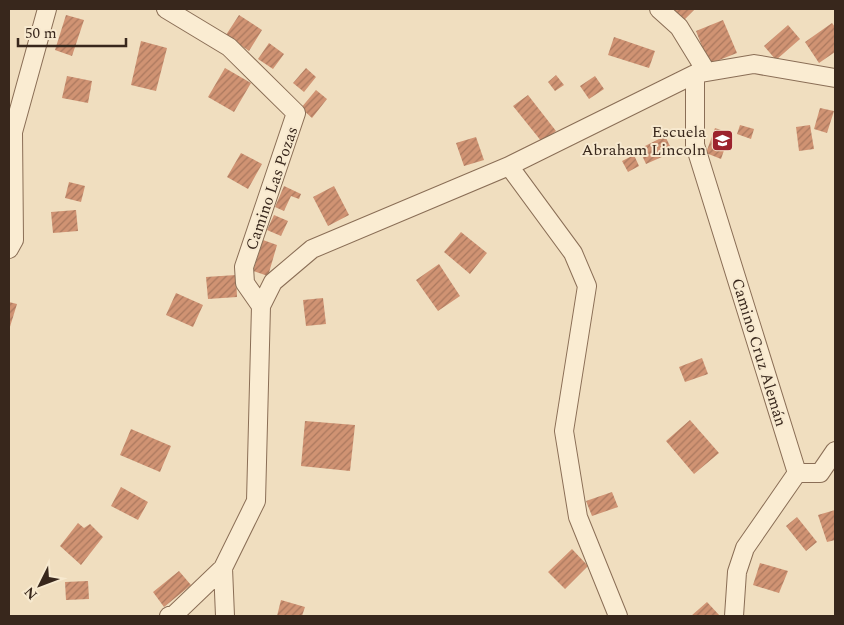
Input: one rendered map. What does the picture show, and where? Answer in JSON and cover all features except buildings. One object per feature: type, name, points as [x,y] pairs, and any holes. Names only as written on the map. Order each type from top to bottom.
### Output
[{"type":"street","points":[[9,249],[14,240],[13,132],[47,9]]},
{"type":"street","name":"Camino Las Pozas","points":[[166,9],[229,47],[296,113],[244,267],[245,283],[261,306]]},
{"type":"street","points":[[659,9],[679,27],[700,73]]},
{"type":"street","points":[[169,616],[175,614],[223,568],[256,501],[261,306],[273,282],[312,249],[509,166],[700,73],[754,64],[835,78]]},
{"type":"street","name":"Camino Cruz Alemán","points":[[700,73],[696,145],[797,473]]},
{"type":"street","points":[[509,166],[573,253],[587,286],[564,431],[578,517],[618,616]]},
{"type":"street","points":[[734,616],[737,572],[745,548],[797,473],[820,473],[835,451]]},
{"type":"street","points":[[223,568],[225,616]]},
{"type":"place","name":"Escuela Abraham Lincoln","points":[[722,140]]}]
